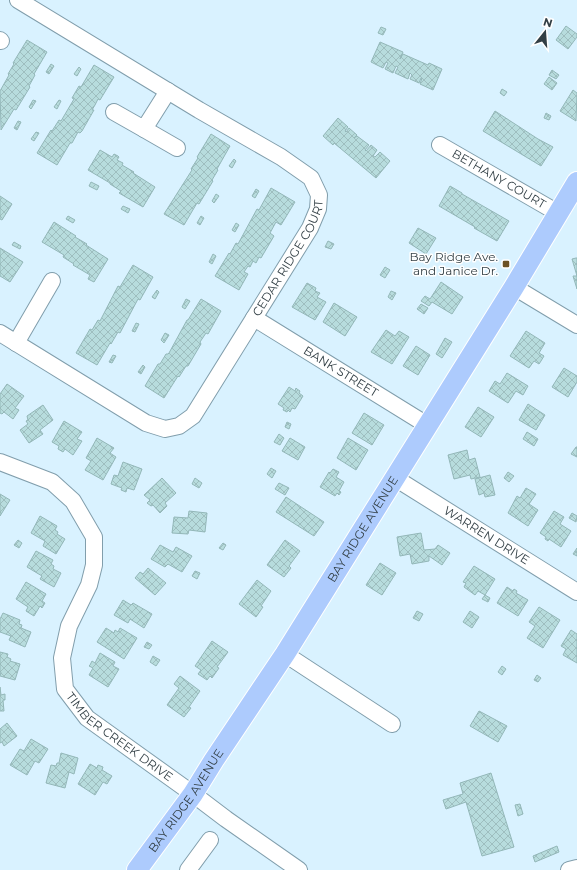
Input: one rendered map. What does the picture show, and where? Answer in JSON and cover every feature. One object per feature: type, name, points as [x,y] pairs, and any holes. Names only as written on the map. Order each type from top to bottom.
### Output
[{"type":"main road","name":"BAY RIDGE AVENUE","points":[[138,870],[193,794],[285,654],[514,287],[577,182]]},
{"type":"street","name":"CEDAR RIDGE COURT","points":[[0,334],[146,423],[165,429],[179,426],[193,416],[310,228],[318,209],[319,195],[311,178],[281,157],[168,91],[18,0]]},
{"type":"street","points":[[144,129],[168,91]]},
{"type":"street","points":[[114,112],[177,148]]},
{"type":"street","name":"BETHANY COURT","points":[[440,145],[558,213]]},
{"type":"street","points":[[16,343],[52,281]]},
{"type":"street","points":[[514,287],[577,325]]},
{"type":"street","name":"BANK STREET","points":[[254,318],[427,425]]},
{"type":"street","name":"TIMBER CREEK DRIVE","points":[[0,462],[52,482],[73,500],[94,537],[94,565],[89,585],[69,626],[62,658],[65,689],[87,718],[299,870]]},
{"type":"street","name":"WARREN DRIVE","points":[[395,478],[577,592]]},
{"type":"street","points":[[285,654],[392,724]]},
{"type":"street","points":[[188,870],[210,840]]},
{"type":"street","points":[[569,870],[577,868]]},
{"type":"building","points":[[566,26],[577,34],[577,37],[568,49],[556,40]]},
{"type":"building","points":[[381,27],[386,29],[383,35],[378,33]]},
{"type":"building","points":[[27,40],[47,52],[34,74],[35,75],[29,86],[30,87],[16,110],[14,109],[1,130],[0,91],[9,75],[8,74],[14,64],[13,63]]},
{"type":"building","points":[[380,42],[403,52],[400,59],[403,54],[428,65],[429,63],[442,69],[433,90],[420,84],[422,78],[419,83],[410,79],[412,75],[410,73],[408,79],[395,73],[398,67],[396,66],[393,73],[385,69],[388,63],[386,62],[383,68],[371,62]]},
{"type":"building","points":[[51,64],[54,66],[49,74],[46,72]]},
{"type":"building","points":[[94,65],[114,77],[100,100],[98,99],[92,110],[94,110],[82,131],[80,133],[78,132],[57,165],[37,153],[51,130],[52,131],[59,120],[61,121],[74,99],[72,98],[79,86],[81,87]]},
{"type":"building","points":[[79,67],[81,69],[77,76],[74,74]]},
{"type":"building","points":[[552,70],[559,75],[556,79],[549,75]]},
{"type":"building","points":[[549,77],[557,83],[552,90],[544,84]]},
{"type":"building","points":[[502,89],[507,92],[504,96],[500,93]]},
{"type":"building","points":[[573,90],[577,93],[576,121],[560,111]]},
{"type":"building","points":[[33,100],[36,101],[31,109],[29,107]]},
{"type":"building","points":[[59,100],[61,101],[57,109],[54,107]]},
{"type":"building","points":[[495,111],[553,147],[541,166],[483,131]]},
{"type":"building","points":[[546,113],[551,116],[549,120],[544,118]]},
{"type":"building","points":[[338,118],[348,127],[345,131],[346,132],[349,128],[357,135],[354,138],[357,136],[369,145],[365,150],[366,151],[371,145],[377,150],[373,156],[375,157],[380,152],[390,161],[376,178],[334,143],[333,145],[323,136]]},
{"type":"building","points":[[18,121],[21,122],[17,130],[14,128]]},
{"type":"building","points":[[36,132],[39,133],[34,141],[31,139]]},
{"type":"building","points":[[211,134],[230,146],[217,169],[218,170],[212,180],[213,181],[199,204],[197,203],[184,225],[164,214],[192,170],[191,169],[198,158],[197,157]]},
{"type":"building","points":[[100,150],[112,157],[114,154],[118,156],[119,157],[117,160],[123,163],[122,165],[155,187],[143,207],[119,193],[121,191],[88,170]]},
{"type":"building","points":[[234,159],[236,161],[232,168],[229,166]]},
{"type":"building","points":[[91,182],[99,186],[97,190],[89,186]]},
{"type":"building","points":[[450,186],[509,221],[497,241],[439,206]]},
{"type":"building","points":[[271,188],[295,202],[281,225],[276,222],[270,233],[274,236],[261,258],[259,257],[256,263],[253,261],[250,267],[248,266],[244,272],[248,274],[239,290],[215,276],[236,243],[238,244],[257,209],[259,210]]},
{"type":"building","points":[[256,189],[259,191],[255,198],[252,196]]},
{"type":"building","points":[[216,194],[219,196],[214,203],[212,201]]},
{"type":"building","points":[[0,196],[12,204],[2,220],[0,219]]},
{"type":"building","points":[[123,206],[130,209],[128,213],[121,209]]},
{"type":"building","points":[[68,216],[75,220],[73,223],[66,219]]},
{"type":"building","points":[[201,216],[204,218],[200,225],[197,223]]},
{"type":"building","points":[[54,222],[108,259],[94,282],[88,279],[90,275],[73,265],[74,264],[63,257],[64,255],[42,242]]},
{"type":"building","points":[[236,223],[239,225],[235,232],[232,230]]},
{"type":"building","points":[[418,228],[436,238],[426,254],[409,243]]},
{"type":"building","points":[[328,241],[334,244],[331,249],[325,247]]},
{"type":"building","points":[[14,242],[21,246],[20,249],[12,245]]},
{"type":"building","points":[[0,248],[23,262],[10,282],[0,276]]},
{"type":"building","points":[[213,254],[216,256],[212,264],[209,262]]},
{"type":"building","points":[[577,258],[577,276],[572,259]]},
{"type":"building","points":[[133,265],[153,277],[140,300],[138,299],[120,333],[118,332],[111,344],[110,343],[97,365],[76,353],[90,329],[92,330],[98,320],[100,321],[118,286],[120,287]]},
{"type":"building","points":[[385,267],[390,270],[385,278],[380,275]]},
{"type":"building","points":[[573,276],[577,276],[577,289]]},
{"type":"building","points":[[441,282],[463,297],[452,314],[432,302],[429,306],[421,301],[425,296],[430,299]]},
{"type":"building","points":[[307,283],[316,288],[315,291],[320,293],[317,297],[326,302],[315,320],[292,307]]},
{"type":"building","points":[[157,290],[159,292],[155,299],[152,297]]},
{"type":"building","points":[[391,291],[396,293],[392,300],[388,297]]},
{"type":"building","points":[[186,299],[190,301],[185,309],[182,307]]},
{"type":"building","points":[[201,299],[221,311],[208,334],[206,333],[200,342],[201,344],[188,366],[186,366],[179,377],[178,376],[164,398],[145,386],[158,364],[160,364],[166,354],[169,353],[187,320]]},
{"type":"building","points":[[334,303],[357,317],[345,336],[323,322]]},
{"type":"building","points":[[421,304],[428,308],[424,314],[417,309]]},
{"type":"building","points":[[136,323],[139,324],[135,332],[132,331]]},
{"type":"building","points":[[386,330],[395,336],[399,331],[409,337],[392,364],[371,352]]},
{"type":"building","points":[[526,331],[545,343],[539,353],[544,356],[541,361],[539,364],[534,361],[529,368],[510,356]]},
{"type":"building","points":[[165,333],[169,335],[164,343],[161,340]]},
{"type":"building","points":[[445,338],[452,342],[442,358],[436,354]]},
{"type":"building","points":[[416,346],[430,355],[418,375],[403,366]]},
{"type":"building","points":[[113,355],[116,356],[112,363],[109,362]]},
{"type":"building","points":[[143,365],[145,367],[141,374],[138,372]]},
{"type":"building","points":[[564,368],[577,376],[577,382],[568,397],[552,387]]},
{"type":"building","points":[[507,373],[528,386],[523,395],[516,391],[508,403],[489,391],[495,381],[500,384]]},
{"type":"building","points":[[7,384],[24,396],[15,408],[19,410],[13,419],[4,412],[2,414],[0,413],[0,394]]},
{"type":"building","points":[[289,387],[295,391],[296,388],[303,396],[295,409],[292,408],[290,412],[288,410],[287,412],[278,404]]},
{"type":"building","points":[[528,404],[545,415],[536,430],[519,420]]},
{"type":"building","points":[[43,405],[53,420],[40,430],[43,434],[29,443],[20,430],[28,424],[26,421],[28,420],[27,416]]},
{"type":"building","points":[[478,407],[494,417],[481,437],[465,427]]},
{"type":"building","points":[[364,413],[384,425],[372,445],[352,433]]},
{"type":"building","points":[[64,421],[82,432],[77,439],[82,441],[73,455],[65,449],[63,452],[58,449],[59,446],[52,442]]},
{"type":"building","points":[[287,422],[291,424],[289,429],[285,427]]},
{"type":"building","points":[[527,432],[538,439],[534,446],[523,439]]},
{"type":"building","points":[[279,434],[284,438],[280,445],[274,442]]},
{"type":"building","points":[[97,438],[114,448],[110,453],[116,457],[103,480],[85,470],[91,461],[86,458]]},
{"type":"building","points":[[290,438],[305,447],[298,460],[282,451]]},
{"type":"building","points":[[348,438],[368,450],[356,470],[337,458]]},
{"type":"building","points":[[577,447],[577,457],[571,454]]},
{"type":"building","points":[[467,450],[469,460],[475,458],[480,477],[471,479],[470,475],[454,479],[448,455]]},
{"type":"building","points":[[123,462],[142,469],[134,490],[127,488],[126,492],[121,490],[122,488],[111,484],[114,475],[118,476]]},
{"type":"building","points":[[271,468],[276,471],[272,478],[267,474]]},
{"type":"building","points":[[333,469],[339,472],[336,477],[344,482],[339,491],[341,492],[339,495],[337,493],[335,496],[320,487],[329,472],[330,473]]},
{"type":"building","points":[[508,472],[514,476],[509,482],[504,478]]},
{"type":"building","points":[[490,475],[495,495],[485,497],[484,493],[479,495],[475,479]]},
{"type":"building","points":[[162,478],[176,493],[165,503],[167,506],[160,513],[153,505],[151,506],[147,503],[150,500],[144,495]]},
{"type":"building","points":[[195,478],[202,483],[199,488],[192,484]]},
{"type":"building","points":[[279,483],[289,488],[285,495],[275,489]]},
{"type":"building","points":[[526,488],[536,494],[529,504],[538,510],[528,526],[508,513],[517,496],[520,498]]},
{"type":"building","points":[[0,494],[10,500],[0,516]]},
{"type":"building","points":[[286,497],[324,522],[314,536],[276,512]]},
{"type":"building","points":[[189,511],[207,513],[205,532],[189,530],[188,534],[172,533],[174,517],[188,518]]},
{"type":"building","points":[[554,511],[564,517],[560,524],[571,531],[561,547],[549,539],[548,541],[545,539],[546,537],[540,533]]},
{"type":"building","points":[[572,513],[577,516],[576,522],[569,518]]},
{"type":"building","points":[[40,516],[57,526],[55,530],[58,532],[57,534],[65,539],[56,554],[43,546],[45,541],[31,533]]},
{"type":"building","points":[[421,533],[424,550],[435,549],[438,545],[450,553],[442,565],[429,556],[429,561],[412,564],[410,554],[400,556],[397,537]]},
{"type":"building","points":[[18,540],[22,543],[19,548],[14,545]]},
{"type":"building","points":[[285,540],[300,551],[289,566],[291,568],[284,577],[267,565]]},
{"type":"building","points":[[223,543],[226,545],[223,550],[219,548]]},
{"type":"building","points":[[160,545],[173,552],[176,547],[192,556],[182,572],[168,564],[165,567],[151,559]]},
{"type":"building","points":[[577,548],[577,556],[573,554]]},
{"type":"building","points":[[36,551],[53,560],[51,564],[54,566],[53,569],[61,573],[54,587],[40,579],[42,576],[27,567]]},
{"type":"building","points":[[380,563],[396,573],[382,595],[366,585]]},
{"type":"building","points":[[474,566],[495,579],[485,595],[478,591],[475,595],[464,587],[466,583],[463,582]]},
{"type":"building","points":[[148,568],[166,583],[155,595],[135,578],[140,572],[143,574]]},
{"type":"building","points":[[195,571],[200,573],[197,579],[192,576]]},
{"type":"building","points":[[257,580],[271,591],[256,617],[239,604]]},
{"type":"building","points":[[26,582],[46,594],[42,601],[45,603],[42,608],[40,606],[34,616],[26,611],[28,607],[16,599]]},
{"type":"building","points":[[507,587],[513,591],[514,589],[517,591],[516,593],[528,600],[518,616],[497,603]]},
{"type":"building","points":[[485,595],[490,598],[488,602],[482,599]]},
{"type":"building","points":[[123,600],[131,605],[133,603],[152,614],[144,628],[130,619],[128,623],[114,615]]},
{"type":"building","points":[[539,607],[560,620],[543,648],[527,638],[535,626],[529,622]]},
{"type":"building","points":[[417,611],[423,614],[419,621],[413,618]]},
{"type":"building","points":[[470,611],[479,617],[472,628],[463,622]]},
{"type":"building","points":[[3,613],[20,620],[19,624],[22,625],[21,628],[31,632],[25,647],[9,640],[11,636],[0,632],[0,619]]},
{"type":"building","points":[[106,628],[114,633],[115,630],[118,632],[120,628],[137,638],[124,659],[97,642]]},
{"type":"building","points":[[571,630],[577,634],[577,663],[563,655],[566,649],[561,646]]},
{"type":"building","points":[[212,641],[228,652],[217,667],[219,668],[212,678],[210,676],[207,680],[198,674],[201,670],[195,666]]},
{"type":"building","points":[[147,642],[152,645],[149,649],[144,647]]},
{"type":"building","points":[[0,652],[8,654],[7,657],[11,659],[10,661],[20,664],[15,680],[0,676]]},
{"type":"building","points":[[100,653],[115,662],[113,666],[119,669],[108,687],[89,675],[93,668],[89,666],[92,661],[95,663]]},
{"type":"building","points":[[153,656],[160,660],[156,666],[150,662]]},
{"type":"building","points":[[502,666],[506,669],[502,675],[498,672]]},
{"type":"building","points":[[537,675],[541,678],[538,682],[534,680]]},
{"type":"building","points":[[180,676],[200,691],[189,707],[191,708],[184,717],[167,705],[179,688],[174,684]]},
{"type":"building","points":[[0,687],[1,695],[5,694],[5,700],[3,700],[4,711],[0,711]]},
{"type":"building","points":[[479,711],[507,726],[498,742],[470,726]]},
{"type":"building","points":[[7,723],[17,736],[4,746],[2,742],[0,743],[0,729]]},
{"type":"building","points":[[31,739],[48,749],[39,763],[35,761],[27,775],[10,765],[20,749],[24,751]]},
{"type":"building","points":[[61,753],[78,758],[74,774],[69,772],[65,788],[46,783],[51,765],[56,766],[57,763],[59,763]]},
{"type":"building","points":[[90,764],[97,768],[98,765],[103,767],[102,770],[112,776],[107,784],[103,782],[95,795],[78,784]]},
{"type":"building","points":[[491,773],[514,847],[482,856],[466,802],[446,809],[443,800],[463,794],[460,783]]},
{"type":"building","points":[[520,804],[523,814],[518,816],[515,805]]},
{"type":"building","points":[[557,846],[559,852],[535,862],[533,856]]},
{"type":"place","name":"Bay Ridge Ave. and Janice Dr.","points":[[506,264]]}]
